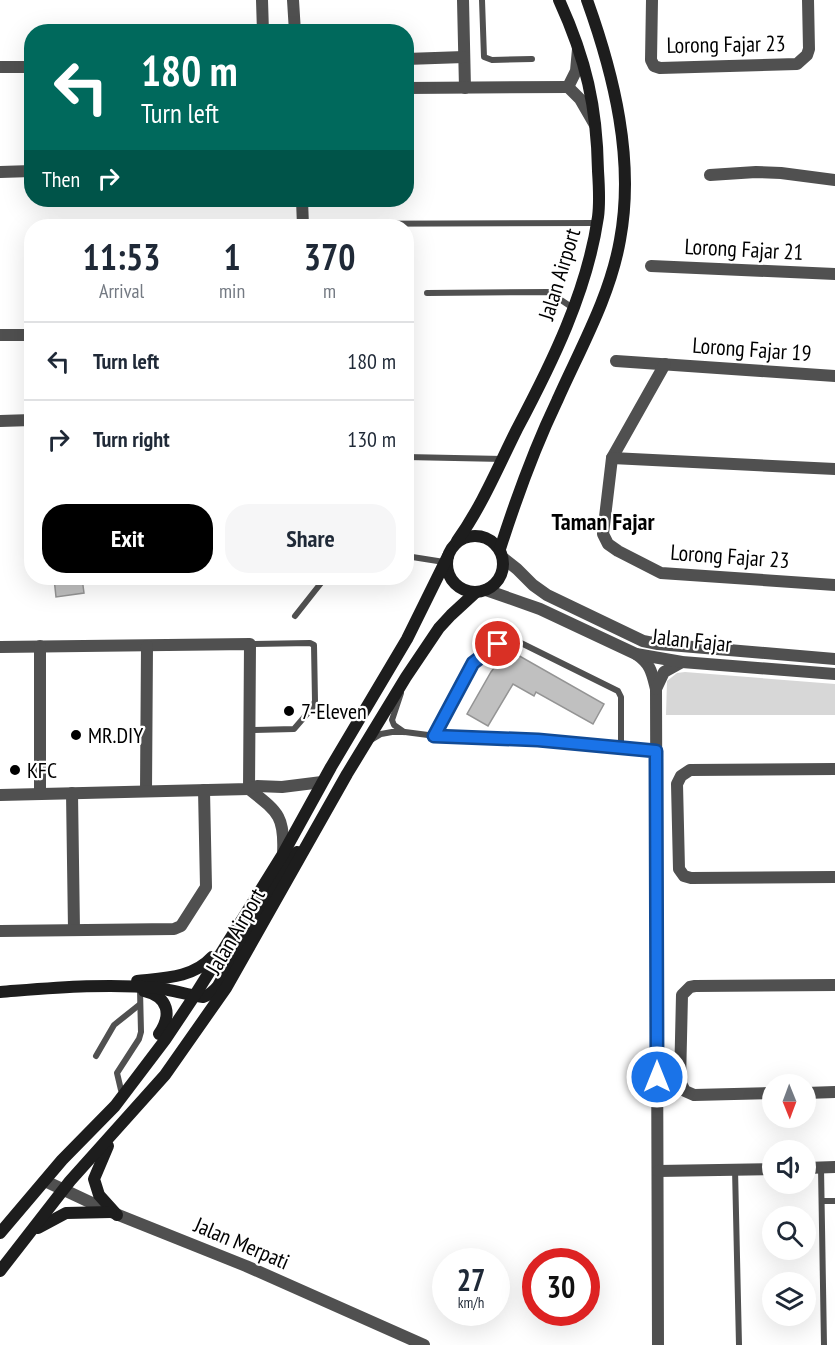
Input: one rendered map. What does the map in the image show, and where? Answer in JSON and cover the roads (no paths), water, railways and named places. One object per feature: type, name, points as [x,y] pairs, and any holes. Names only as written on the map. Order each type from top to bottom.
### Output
[{"type":"main road","name":"Jalan Airport","points":[[457,541],[473,519],[564,333],[587,267],[597,223],[597,128],[587,74],[559,0]]},
{"type":"main road","name":"Jalan Airport","points":[[502,554],[510,516],[545,426],[604,295],[620,240],[624,191],[617,105],[604,48],[587,0]]},
{"type":"main road","points":[[476,535],[494,542],[502,554],[501,577],[494,585],[481,591],[463,589],[453,581],[447,569],[446,559],[457,541],[476,535]]},
{"type":"main road","name":"Jalan Airport","points":[[0,1233],[115,1106],[165,1040],[195,995],[283,854],[322,782],[407,639],[446,559]]},
{"type":"main road","name":"Jalan Airport","points":[[0,1271],[63,1191],[165,1075],[226,988],[406,677],[439,628],[451,615],[481,591]]},
{"type":"main road","points":[[106,985],[165,989],[205,996],[213,992],[285,867],[319,825]]},
{"type":"main road","points":[[0,992],[106,985],[159,979],[197,970],[212,957],[238,915],[250,906]]},
{"type":"main road","points":[[102,1119],[167,1020],[163,1002],[153,993],[120,986]]},
{"type":"main road","points":[[114,1213],[99,1196],[94,1179],[115,1131]]},
{"type":"main road","points":[[32,1231],[66,1213],[114,1213]]},
{"type":"street","points":[[261,0],[262,24]]},
{"type":"street","points":[[293,0],[294,24]]},
{"type":"street","points":[[463,0],[465,87]]},
{"type":"street","name":"Lorong Fajar 23","points":[[652,0],[651,60],[654,66],[660,68],[797,64],[807,55],[809,49],[808,0]]},
{"type":"street","points":[[568,87],[576,71],[578,49]]},
{"type":"street","points":[[414,59],[464,57]]},
{"type":"street","points":[[0,67],[24,67]]},
{"type":"street","points":[[414,88],[568,87],[580,99],[597,128]]},
{"type":"street","points":[[0,172],[24,171]]},
{"type":"street","points":[[710,176],[756,172],[835,180]]},
{"type":"street","name":"Lorong Fajar 21","points":[[651,266],[835,274]]},
{"type":"street","points":[[0,335],[24,335]]},
{"type":"street","name":"Lorong Fajar 19","points":[[616,361],[835,376]]},
{"type":"street","name":"Lorong Fajar 19","points":[[612,458],[665,364]]},
{"type":"street","points":[[0,421],[24,420]]},
{"type":"street","points":[[612,458],[835,469]]},
{"type":"street","name":"Lorong Fajar 23","points":[[612,458],[603,534],[608,544],[618,551],[661,573],[835,585]]},
{"type":"street","name":"Jalan Fajar","points":[[502,554],[532,585],[548,595],[643,641],[835,659]]},
{"type":"street","name":"Jalan Fajar","points":[[481,591],[540,609],[636,654],[682,662],[835,674]]},
{"type":"street","points":[[0,647],[250,644],[249,789]]},
{"type":"street","points":[[40,646],[40,794]]},
{"type":"street","points":[[146,791],[147,646]]},
{"type":"street","points":[[636,654],[651,668],[656,689],[658,1345]]},
{"type":"street","points":[[656,689],[664,672],[682,662]]},
{"type":"street","points":[[835,769],[690,770],[681,776],[677,784],[679,869],[684,876],[691,878],[835,877]]},
{"type":"street","points":[[0,795],[249,789],[257,786],[282,787],[322,782]]},
{"type":"street","points":[[249,789],[276,812],[280,819],[284,838],[283,854]]},
{"type":"street","points":[[0,932],[174,929],[181,926],[206,887],[204,790]]},
{"type":"street","points":[[72,793],[74,930]]},
{"type":"street","points":[[762,1093],[694,1095],[685,1091],[680,1082],[681,1000],[685,990],[695,986],[835,985]]},
{"type":"street","points":[[816,1093],[835,1092]]},
{"type":"street","points":[[816,1168],[835,1167]]},
{"type":"street","points":[[657,1171],[762,1169]]},
{"type":"street","name":"Jalan Merpati","points":[[45,1181],[63,1191],[246,1266],[424,1345]]},
{"type":"lane","points":[[482,0],[483,53],[487,59],[532,59]]},
{"type":"lane","points":[[464,26],[483,25]]},
{"type":"lane","points":[[414,224],[597,223]]},
{"type":"lane","points":[[427,293],[549,292],[573,308]]},
{"type":"lane","points":[[414,458],[503,459]]},
{"type":"lane","points":[[414,557],[446,559]]},
{"type":"lane","points":[[296,616],[320,585]]},
{"type":"lane","points":[[434,736],[473,663],[498,644],[507,641],[519,642],[618,691],[621,697],[621,748]]},
{"type":"lane","points":[[250,644],[310,643],[314,645],[315,701],[313,707],[294,729],[250,730]]},
{"type":"lane","points":[[405,732],[394,725],[392,720],[406,677]]},
{"type":"lane","points":[[364,747],[381,734],[405,732],[434,736],[538,740],[656,751]]},
{"type":"lane","points":[[121,1090],[117,1073],[139,1039],[141,1032],[140,990]]},
{"type":"lane","points":[[96,1056],[114,1025],[139,1005]]},
{"type":"lane","points":[[821,1168],[824,1345]]},
{"type":"lane","points":[[735,1169],[739,1345]]},
{"type":"lane","points":[[822,1201],[835,1201]]},
{"type":"place","name":"7-Eleven","points":[[289,711]]},
{"type":"place","name":"MR.DIY","points":[[76,735]]},
{"type":"place","name":"KFC","points":[[15,770]]},
{"type":"district","name":"Taman Fajar","points":[[603,521]]}]
